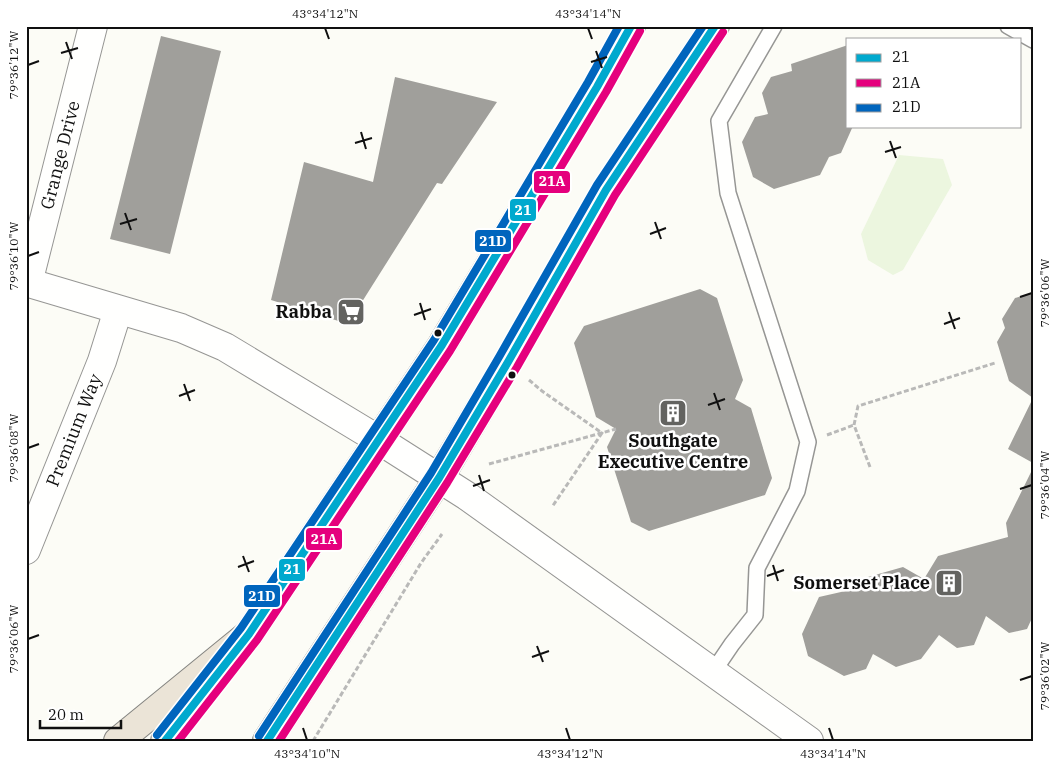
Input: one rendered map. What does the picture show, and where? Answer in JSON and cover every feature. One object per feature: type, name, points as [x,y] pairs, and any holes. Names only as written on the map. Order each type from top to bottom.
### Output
[{"type":"highway","points":[[118,741],[249,634]]},
{"type":"main road","points":[[165,741],[249,634],[442,345],[597,87],[631,26]]},
{"type":"main road","points":[[267,741],[439,478],[508,362],[606,190],[715,26]]},
{"type":"street","name":"Grange Drive","points":[[27,282],[93,26]]},
{"type":"street","points":[[27,282],[181,328],[225,347],[439,478],[713,672],[800,738]]},
{"type":"street","name":"Premium Way","points":[[26,550],[102,361],[118,310]]},
{"type":"lane","points":[[713,672],[755,615],[757,568],[797,491],[808,442],[728,193],[719,120],[774,26]]},
{"type":"lane","points":[[1008,26],[1033,40]]},
{"type":"path","points":[[508,362],[542,391],[602,433]]},
{"type":"path","points":[[870,467],[854,425],[858,406],[995,363]]},
{"type":"path","points":[[808,442],[854,425]]},
{"type":"path","points":[[489,464],[616,429]]},
{"type":"path","points":[[552,507],[602,433]]},
{"type":"path","points":[[313,741],[421,563],[442,534]]},
{"type":"green space","points":[[899,155],[943,159],[952,185],[903,270],[893,275],[868,260],[861,234]]},
{"type":"building","points":[[161,36],[221,51],[170,254],[110,239]]},
{"type":"building","points":[[846,46],[846,128],[852,128],[841,153],[829,157],[820,175],[774,189],[753,177],[742,142],[755,117],[768,114],[762,93],[771,77],[792,71],[791,64]]},
{"type":"building","points":[[395,77],[497,102],[442,184],[437,183],[348,324],[271,300],[304,162],[373,182]]},
{"type":"building","name":"Southgate Executive Centre","points":[[700,289],[717,298],[743,380],[735,399],[751,408],[772,478],[765,495],[649,531],[631,522],[607,447],[616,429],[596,417],[574,343],[584,326]]},
{"type":"building","points":[[1033,293],[1033,398],[1009,381],[997,342],[1005,328],[1002,319],[1015,298]]},
{"type":"building","points":[[1033,398],[1033,463],[1008,449]]},
{"type":"building","name":"Somerset Place","points":[[1033,468],[1033,616],[1027,629],[1009,633],[986,616],[974,645],[957,648],[939,635],[921,659],[896,667],[873,654],[866,669],[844,676],[808,656],[802,634],[819,597],[863,587],[868,577],[903,567],[924,579],[938,556],[1008,537],[1006,523]]},
{"type":"transit line","name":"21D","points":[[157,735],[241,628],[434,340],[588,82],[619,26]]},
{"type":"transit line","name":"21","points":[[165,741],[249,634],[442,345],[597,87],[631,26]]},
{"type":"transit line","name":"21D","points":[[259,736],[431,473],[597,185],[703,26]]},
{"type":"transit line","name":"21","points":[[267,741],[439,478],[508,362],[606,190],[715,26]]},
{"type":"transit line","name":"21A","points":[[178,741],[257,640],[450,351],[606,92],[640,31]]},
{"type":"transit line","name":"21A","points":[[279,741],[447,483],[517,367],[615,195],[723,32]]},
{"type":"place","name":"Rabba","points":[[351,312]]},
{"type":"place","name":"Southgate Executive Centre","points":[[673,413]]},
{"type":"place","name":"Somerset Place","points":[[949,583]]}]
